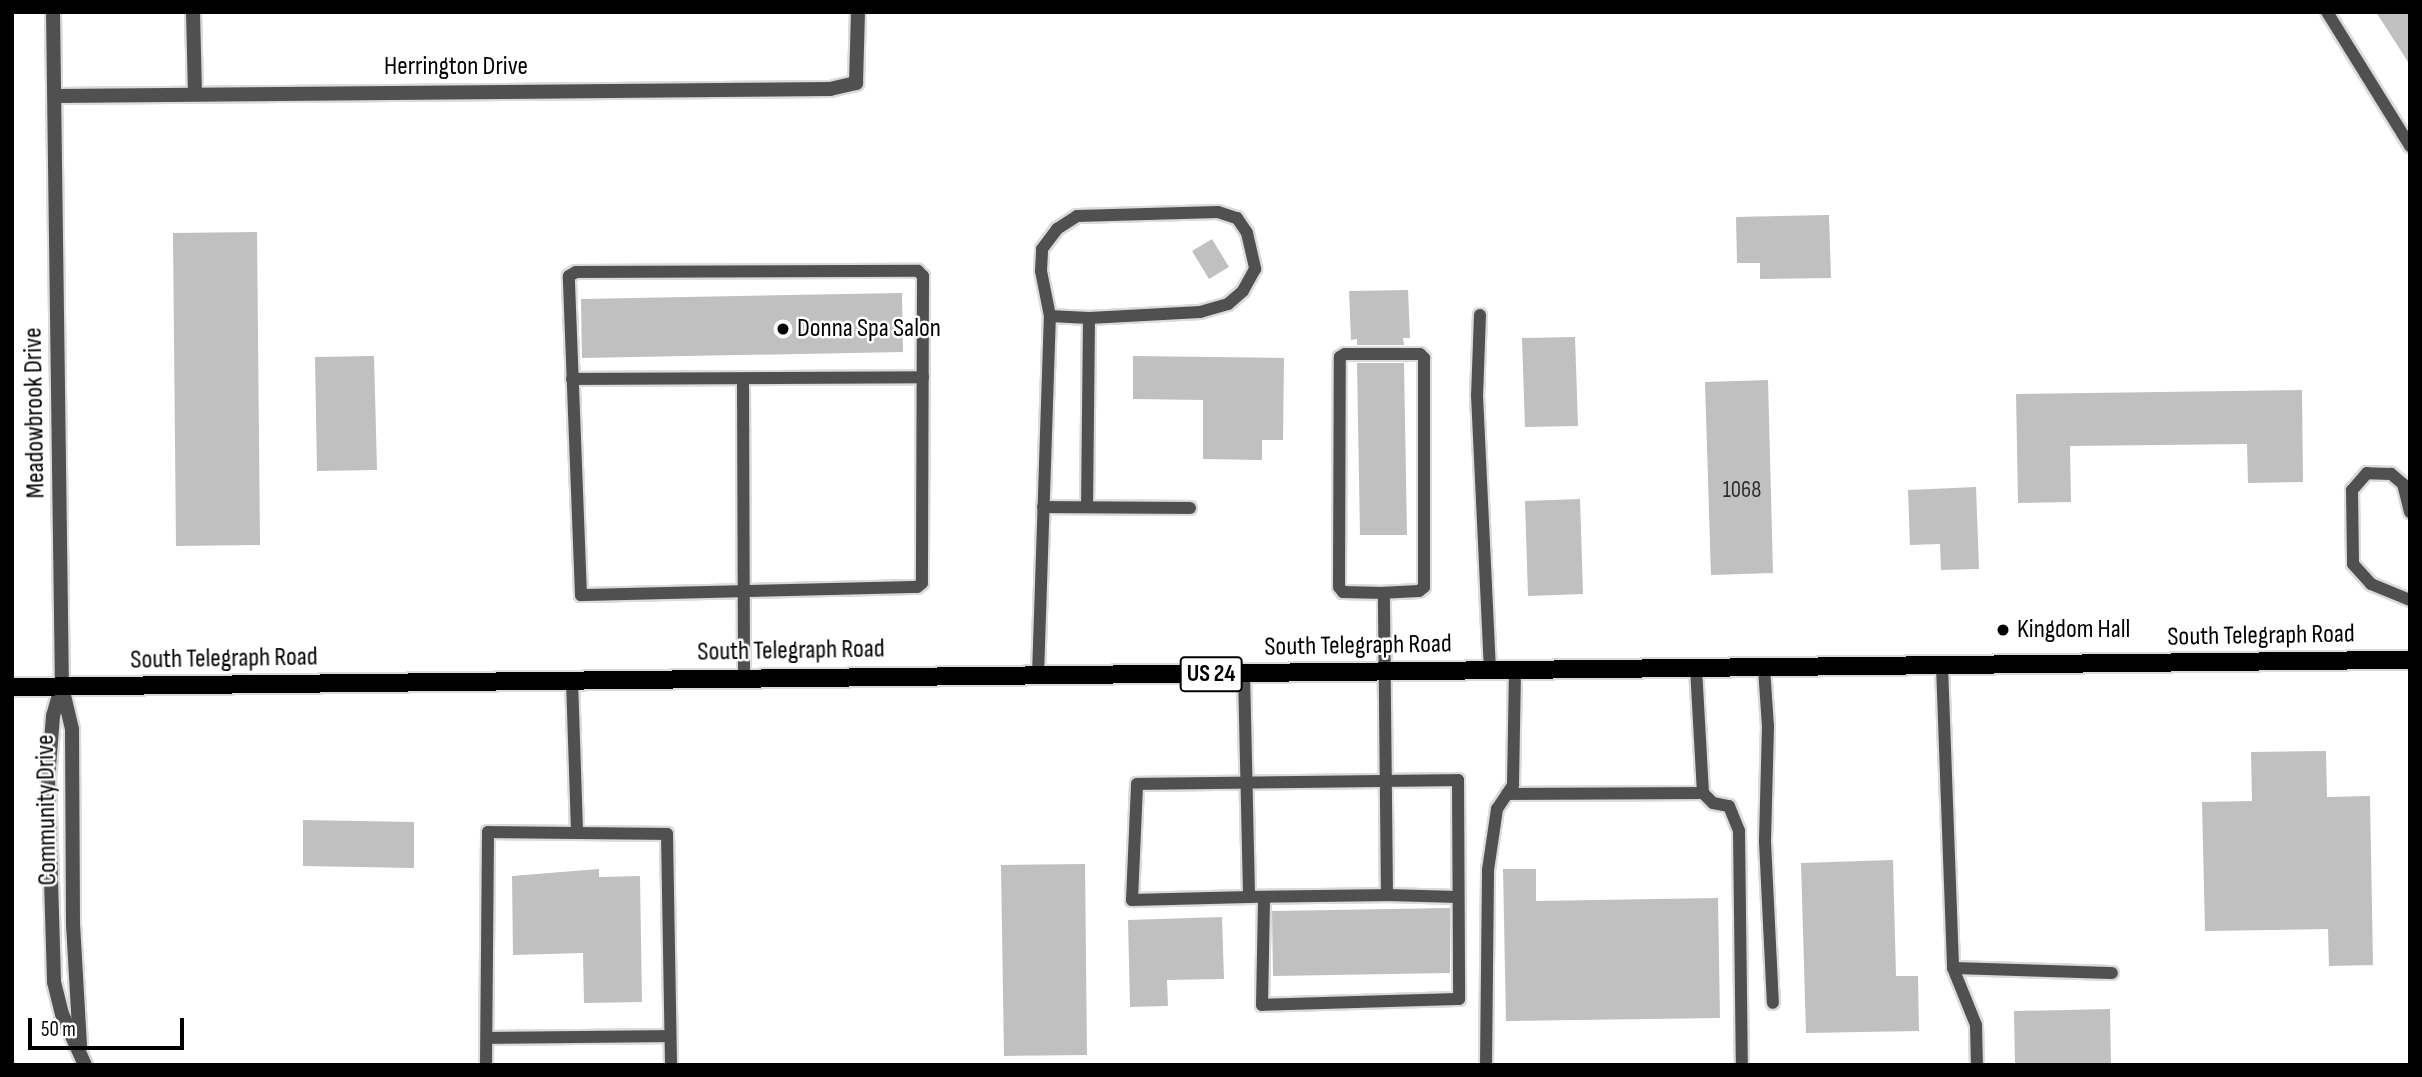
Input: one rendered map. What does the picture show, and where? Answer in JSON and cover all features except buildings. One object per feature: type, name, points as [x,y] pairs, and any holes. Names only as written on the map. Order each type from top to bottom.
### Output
[{"type":"main road","name":"South Telegraph Road","points":[[12,687],[2410,660]]},
{"type":"street","name":"Meadowbrook Drive","points":[[53,12],[62,687]]},
{"type":"street","points":[[193,12],[195,93]]},
{"type":"street","name":"Herrington Drive","points":[[56,96],[830,89],[856,83],[858,12]]},
{"type":"street","name":"Community Drive","points":[[62,687],[72,729],[73,880],[80,1047]]},
{"type":"street","name":"Community Drive","points":[[62,687],[53,716],[48,779],[54,982],[62,1014],[80,1047],[85,1065]]},
{"type":"lane","points":[[2327,12],[2410,146]]},
{"type":"lane","points":[[1038,675],[1050,316],[1041,271],[1042,249],[1057,229],[1077,216],[1218,212],[1237,218],[1247,233],[1255,269],[1243,291],[1228,304],[1200,312],[1089,318],[1050,316]]},
{"type":"lane","points":[[918,271],[923,276],[922,583],[917,587],[580,595],[572,379],[569,276],[603,272],[918,271]]},
{"type":"lane","points":[[1480,314],[1477,395],[1490,671]]},
{"type":"lane","points":[[1087,507],[1089,318]]},
{"type":"lane","points":[[1345,354],[1419,354],[1424,358],[1424,587],[1419,591],[1384,593],[1343,592],[1339,587],[1340,357],[1345,354]]},
{"type":"lane","points":[[572,379],[743,381],[923,377]]},
{"type":"lane","points":[[743,381],[744,677]]},
{"type":"lane","points":[[2410,512],[2403,484],[2391,474],[2367,473],[2352,491],[2353,564],[2371,583],[2410,600]]},
{"type":"lane","points":[[1044,507],[1190,508]]},
{"type":"lane","points":[[1384,593],[1387,672],[1387,895]]},
{"type":"lane","points":[[1942,666],[1954,968],[1976,1025],[1976,1065]]},
{"type":"lane","points":[[1696,668],[1703,793],[1713,803],[1728,806],[1739,831],[1742,1065]]},
{"type":"lane","points":[[1764,668],[1768,726],[1765,842],[1773,1003]]},
{"type":"lane","points":[[1486,1065],[1488,870],[1497,809],[1513,785],[1515,670]]},
{"type":"lane","points":[[1244,673],[1249,897]]},
{"type":"lane","points":[[572,680],[577,832]]},
{"type":"lane","points":[[1264,897],[1262,1005],[1459,999],[1458,780],[1137,784],[1132,900],[1249,897],[1387,895],[1458,897]]},
{"type":"lane","points":[[1507,794],[1703,793]]},
{"type":"lane","points":[[486,1065],[488,832],[577,832],[667,834],[671,1065]]},
{"type":"lane","points":[[51,882],[73,880]]},
{"type":"lane","points":[[1954,968],[2112,973]]},
{"type":"lane","points":[[486,1038],[670,1035]]},
{"type":"place","name":"Donna Spa Salon","points":[[783,329]]},
{"type":"place","name":"Kingdom Hall","points":[[2003,630]]}]
